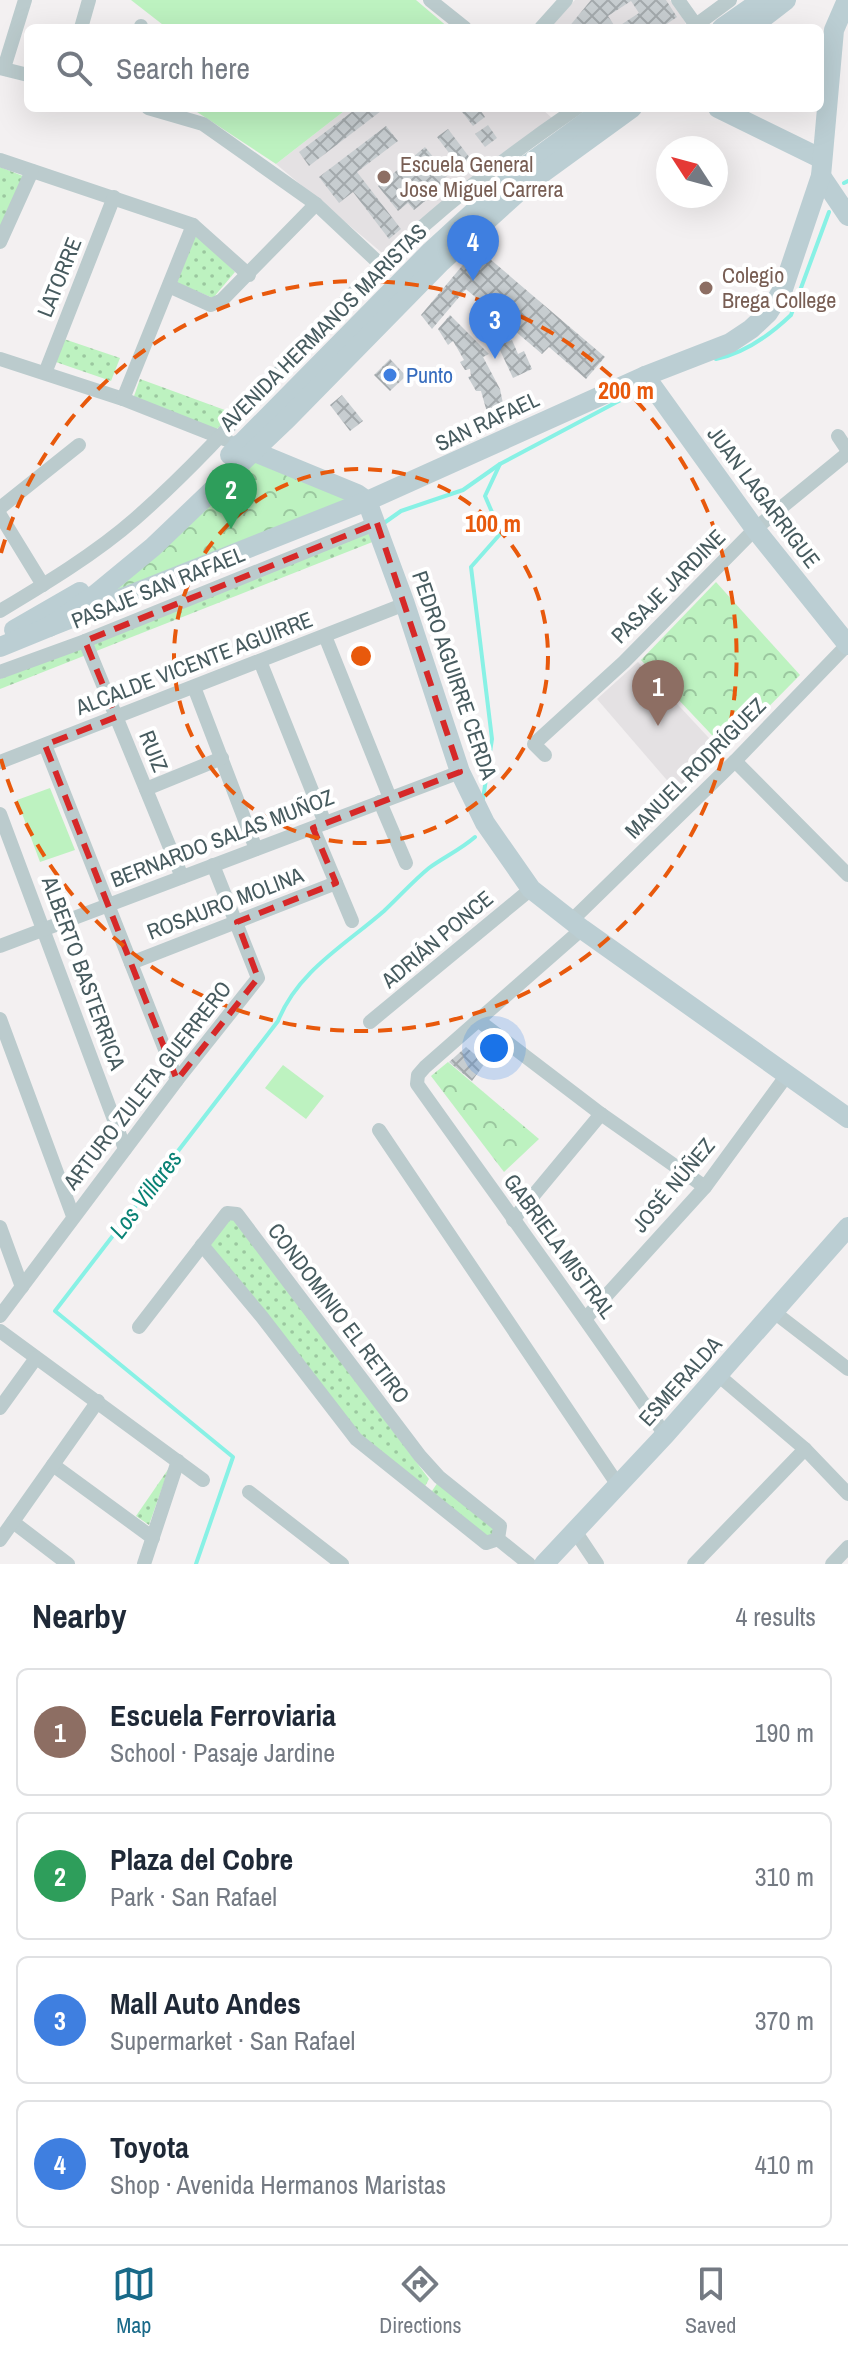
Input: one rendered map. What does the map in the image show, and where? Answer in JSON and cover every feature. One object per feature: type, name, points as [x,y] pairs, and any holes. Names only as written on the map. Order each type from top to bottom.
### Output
[{"type":"street","points":[[24,74],[2,68],[25,0]]},
{"type":"street","points":[[82,24],[89,0]]},
{"type":"street","points":[[430,0],[460,24]]},
{"type":"street","points":[[545,24],[566,0]]},
{"type":"street","points":[[678,0],[694,24]]},
{"type":"street","points":[[700,24],[730,0]]},
{"type":"street","points":[[728,24],[762,0]]},
{"type":"street","points":[[755,24],[786,0]]},
{"type":"street","name":"SAN RAFAEL","points":[[49,627],[367,501],[645,376],[730,343],[751,329],[768,313],[783,289],[822,168],[834,30],[847,0]]},
{"type":"street","points":[[176,112],[203,124],[316,204],[381,265]]},
{"type":"street","name":"AVENIDA HERMANOS MARISTAS","points":[[0,647],[49,627],[96,594],[153,547],[237,445],[526,185],[626,112]]},
{"type":"street","points":[[725,112],[822,168],[848,216]]},
{"type":"street","points":[[0,611],[43,585],[237,445],[381,265],[443,207],[502,159],[570,114]]},
{"type":"street","name":"AVENIDA HERMANOS MARISTAS","points":[[0,639],[88,587],[146,541],[431,251],[516,173],[570,114]]},
{"type":"street","points":[[0,160],[193,225],[249,275]]},
{"type":"street","points":[[0,240],[32,171]]},
{"type":"street","name":"LATORRE","points":[[45,373],[114,197]]},
{"type":"street","points":[[169,286],[211,305],[222,300],[316,204]]},
{"type":"street","points":[[123,399],[193,225]]},
{"type":"street","points":[[0,359],[123,399],[357,494],[367,501]]},
{"type":"street","name":"JUAN LAGARRIGUE","points":[[645,376],[755,529],[848,645]]},
{"type":"street","name":"PASAJE JARDINE","points":[[545,755],[534,744],[624,662],[755,529],[848,452],[838,436]]},
{"type":"street","points":[[0,508],[79,445]]},
{"type":"street","name":"PEDRO AGUIRRE CERDA","points":[[367,501],[405,604],[460,772],[485,823],[531,889],[848,1118]]},
{"type":"street","points":[[0,515],[6,540],[43,585]]},
{"type":"street","name":"PASAJE SAN RAFAEL","points":[[0,672],[85,641],[377,523]]},
{"type":"street","name":"ALCALDE VICENTE AGUIRRE","points":[[0,762],[405,604]]},
{"type":"street","points":[[325,636],[406,863]]},
{"type":"street","name":"RUIZ","points":[[85,641],[182,877]]},
{"type":"street","name":"MANUEL RODRÍGUEZ","points":[[417,1084],[418,1075],[425,1067],[518,984],[848,645]]},
{"type":"street","points":[[260,661],[319,825],[336,883],[352,921]]},
{"type":"street","points":[[194,687],[256,849]]},
{"type":"street","points":[[45,745],[177,1080]]},
{"type":"street","points":[[146,789],[222,758]]},
{"type":"street","points":[[735,761],[848,875]]},
{"type":"street","name":"BERNARDO SALAS MUÑOZ","points":[[0,946],[460,772]]},
{"type":"street","name":"ALBERTO BASTERRICA","points":[[0,814],[125,1149]]},
{"type":"street","name":"ARTURO ZULETA GUERRERO","points":[[0,1316],[73,1216],[258,978],[213,865]]},
{"type":"street","name":"ROSAURO MOLINA","points":[[131,963],[336,883]]},
{"type":"street","name":"ADRIÁN PONCE","points":[[370,1022],[531,889]]},
{"type":"street","points":[[0,1019],[73,1216]]},
{"type":"street","points":[[479,1021],[601,1114],[705,1187]]},
{"type":"street","name":"JOSÉ NÚÑEZ","points":[[586,1318],[705,1187],[787,1075]]},
{"type":"street","name":"GABRIELA MISTRAL","points":[[417,1084],[586,1318],[665,1435]]},
{"type":"street","points":[[513,1220],[601,1114]]},
{"type":"street","points":[[379,1130],[618,1485]]},
{"type":"street","name":"CONDOMINIO EL RETIRO","points":[[139,1327],[227,1213],[237,1214],[439,1477],[500,1526],[498,1539]]},
{"type":"street","points":[[0,1227],[22,1287]]},
{"type":"street","name":"ESMERALDA","points":[[544,1564],[665,1435],[848,1227]]},
{"type":"street","name":"CONDOMINIO EL RETIRO","points":[[202,1245],[356,1439],[486,1543],[498,1539]]},
{"type":"street","points":[[774,1312],[848,1369]]},
{"type":"street","points":[[0,1331],[203,1480]]},
{"type":"street","points":[[0,1408],[36,1358]]},
{"type":"street","points":[[718,1375],[805,1449],[848,1494]]},
{"type":"street","points":[[0,1540],[98,1401]]},
{"type":"street","points":[[694,1564],[805,1449]]},
{"type":"street","points":[[144,1564],[178,1461]]},
{"type":"street","points":[[53,1465],[153,1538]]},
{"type":"street","points":[[425,1495],[439,1477]]},
{"type":"street","points":[[249,1492],[342,1564]]},
{"type":"street","points":[[13,1522],[68,1564]]},
{"type":"street","points":[[575,1531],[597,1564]]},
{"type":"street","name":"CONDOMINIO EL RETIRO","points":[[498,1539],[529,1564]]},
{"type":"street","points":[[832,1564],[848,1547]]},
{"type":"highlighted area","points":[[377,523],[460,772],[313,828],[336,883],[237,922],[258,978],[177,1080],[45,745],[116,717],[85,641]]},
{"type":"shaded area","points":[[575,0],[670,0],[686,23],[685,24],[554,24]]},
{"type":"shaded area","name":"Escuela General Jose Miguel Carrera","points":[[343,112],[545,112],[553,119],[387,257],[276,164]]},
{"type":"shaded area","points":[[638,662],[722,752],[678,793],[597,699]]},
{"type":"green space","points":[[131,0],[416,0],[444,24],[162,24]]},
{"type":"green space","points":[[197,112],[343,112],[276,164]]},
{"type":"green space","points":[[0,167],[23,176],[0,230]]},
{"type":"green space","points":[[196,233],[235,272],[213,298],[177,283]]},
{"type":"green space","points":[[61,338],[120,358],[111,381],[53,361]]},
{"type":"green space","points":[[140,379],[233,413],[216,430],[133,399]]},
{"type":"green space","points":[[256,459],[355,498],[112,593]]},
{"type":"green space","points":[[371,532],[375,541],[0,689],[0,679]]},
{"type":"green space","points":[[716,582],[800,675],[726,750],[641,660]]},
{"type":"green space","points":[[50,788],[75,850],[40,862],[17,800]]},
{"type":"green space","points":[[448,1062],[539,1139],[504,1172],[431,1076]]},
{"type":"green space","points":[[283,1065],[324,1096],[306,1119],[265,1088]]},
{"type":"green space","points":[[234,1219],[429,1479],[423,1490],[356,1434],[208,1245],[227,1220]]},
{"type":"green space","points":[[169,1468],[149,1525],[136,1516]]},
{"type":"green space","points":[[438,1482],[498,1527],[495,1538],[485,1540],[428,1497]]},
{"type":"building","points":[[591,0],[666,0],[677,17],[667,24],[622,24],[639,13],[631,1],[608,16],[613,24],[571,24]]},
{"type":"building","points":[[352,112],[380,112],[309,166],[299,152]]},
{"type":"building","points":[[462,112],[482,112],[485,117],[473,126]]},
{"type":"building","points":[[488,125],[497,138],[485,147],[475,134]]},
{"type":"building","points":[[386,126],[398,141],[357,172],[401,229],[389,239],[353,192],[339,203],[319,177]]},
{"type":"building","points":[[448,129],[470,158],[459,166],[437,137]]},
{"type":"building","points":[[425,147],[448,175],[440,182],[444,186],[414,210],[408,203],[398,211],[378,186]]},
{"type":"building","points":[[477,248],[605,357],[586,379],[549,347],[542,354],[466,289],[432,329],[421,315]]},
{"type":"building","points":[[450,315],[489,354],[483,357],[500,389],[505,413],[488,416],[481,391],[476,391],[468,377],[471,376],[470,369],[465,370],[460,362],[464,360],[453,341],[448,345],[438,329]]},
{"type":"building","points":[[512,340],[518,354],[524,351],[532,369],[513,378],[498,346]]},
{"type":"building","name":"Punto","points":[[390,359],[406,376],[390,391],[374,375]]},
{"type":"building","points":[[342,395],[363,421],[350,431],[330,405]]},
{"type":"building","points":[[466,1047],[485,1063],[472,1081],[449,1062]]},
{"type":"waterway","points":[[844,183],[848,181]]},
{"type":"waterway","points":[[716,359],[756,342],[791,315],[829,212]]},
{"type":"waterway","points":[[483,799],[492,739],[471,567],[501,533],[485,496],[500,464],[647,386]]},
{"type":"waterway","points":[[384,523],[401,511],[463,490],[500,464]]},
{"type":"waterway","name":"Los Villares","points":[[196,1564],[233,1457],[55,1311],[278,1021],[287,1003],[310,973],[384,911],[429,868],[475,837]]},
{"type":"place","name":"Escuela General Jose Miguel Carrera","points":[[384,177]]},
{"type":"place","name":"Toyota","points":[[473,281]]},
{"type":"place","name":"Colegio Brega College","points":[[706,288]]},
{"type":"place","name":"Mall Auto Andes","points":[[495,359]]},
{"type":"place","name":"Punto","points":[[390,375]]},
{"type":"place","name":"Plaza del Cobre","points":[[231,529]]},
{"type":"place","name":"Escuela Ferroviaria","points":[[658,726]]}]
